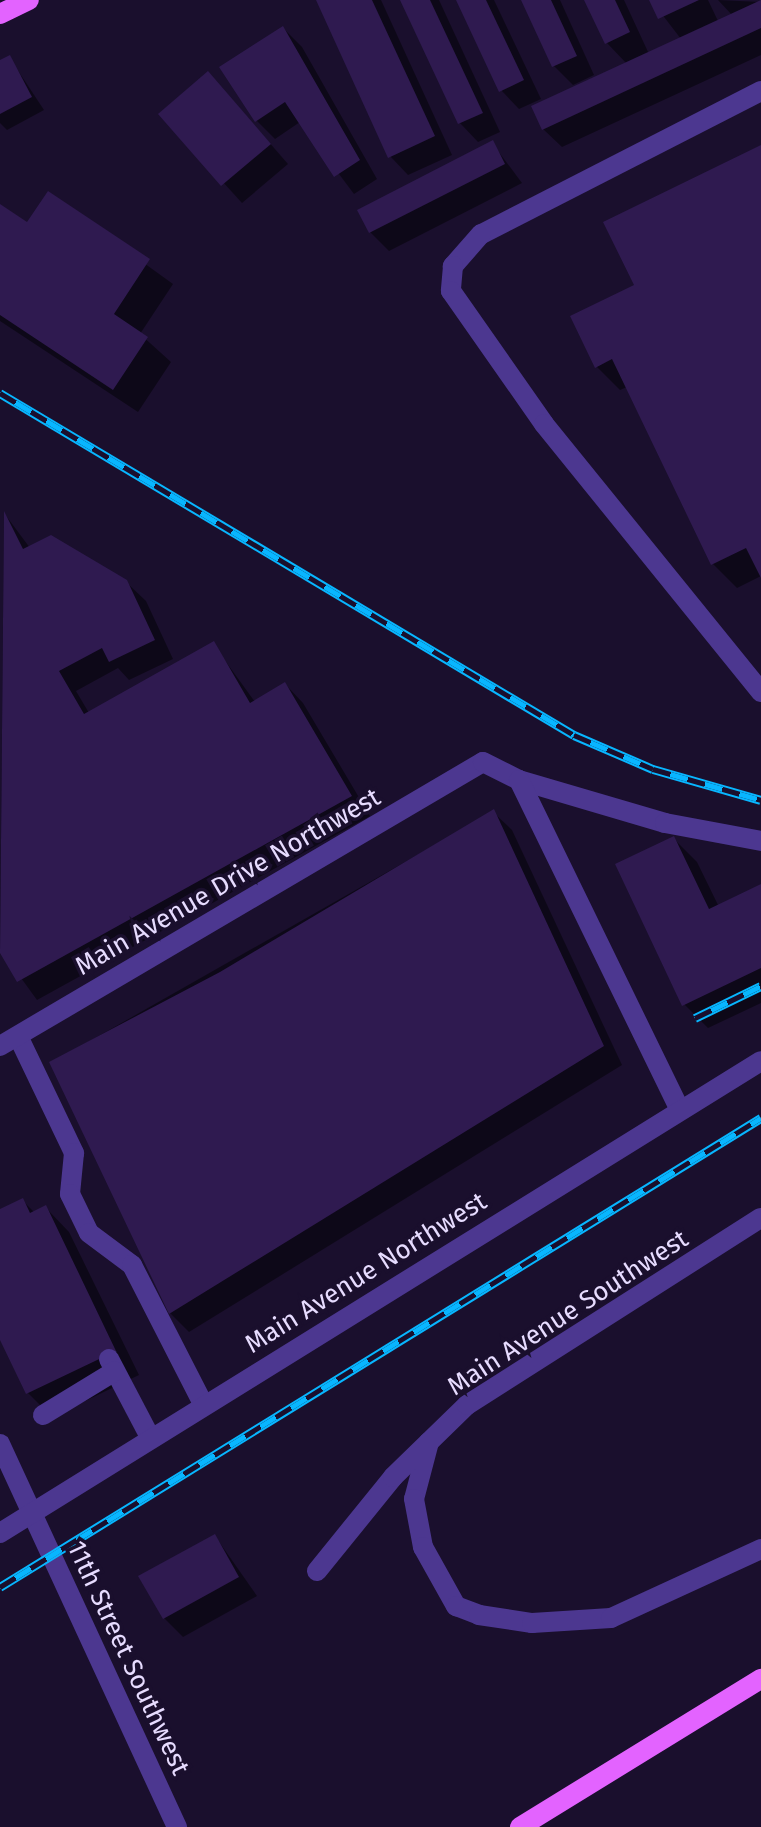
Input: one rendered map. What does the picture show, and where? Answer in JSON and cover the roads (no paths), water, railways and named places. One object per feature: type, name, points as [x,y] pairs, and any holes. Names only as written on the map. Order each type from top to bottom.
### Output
[{"type":"main road","points":[[0,14],[29,0]]},
{"type":"main road","points":[[520,1827],[761,1679]]},
{"type":"street","points":[[761,91],[481,234],[453,266],[451,291],[544,424],[761,692]]},
{"type":"street","name":"Main Avenue Drive Northwest","points":[[9,1041],[483,762],[519,780]]},
{"type":"street","points":[[519,780],[665,823],[761,841]]},
{"type":"street","points":[[519,780],[680,1110]]},
{"type":"street","points":[[9,1041],[74,1153],[70,1194],[89,1233],[132,1265],[203,1404]]},
{"type":"street","name":"Main Avenue Northwest","points":[[0,1533],[32,1510],[761,1061]]},
{"type":"street","name":"Main Avenue Southwest","points":[[317,1571],[429,1442],[467,1405],[761,1218]]},
{"type":"street","points":[[43,1415],[112,1365],[150,1437]]},
{"type":"street","points":[[429,1442],[414,1499],[423,1547],[456,1606],[479,1615],[532,1623],[611,1618],[761,1549]]},
{"type":"street","name":"11th Street Southwest","points":[[0,1444],[177,1827]]},
{"type":"railway","points":[[0,393],[574,735],[653,769],[761,800]]},
{"type":"railway","points":[[695,1018],[761,986]]},
{"type":"railway","points":[[0,1587],[761,1118]]}]
